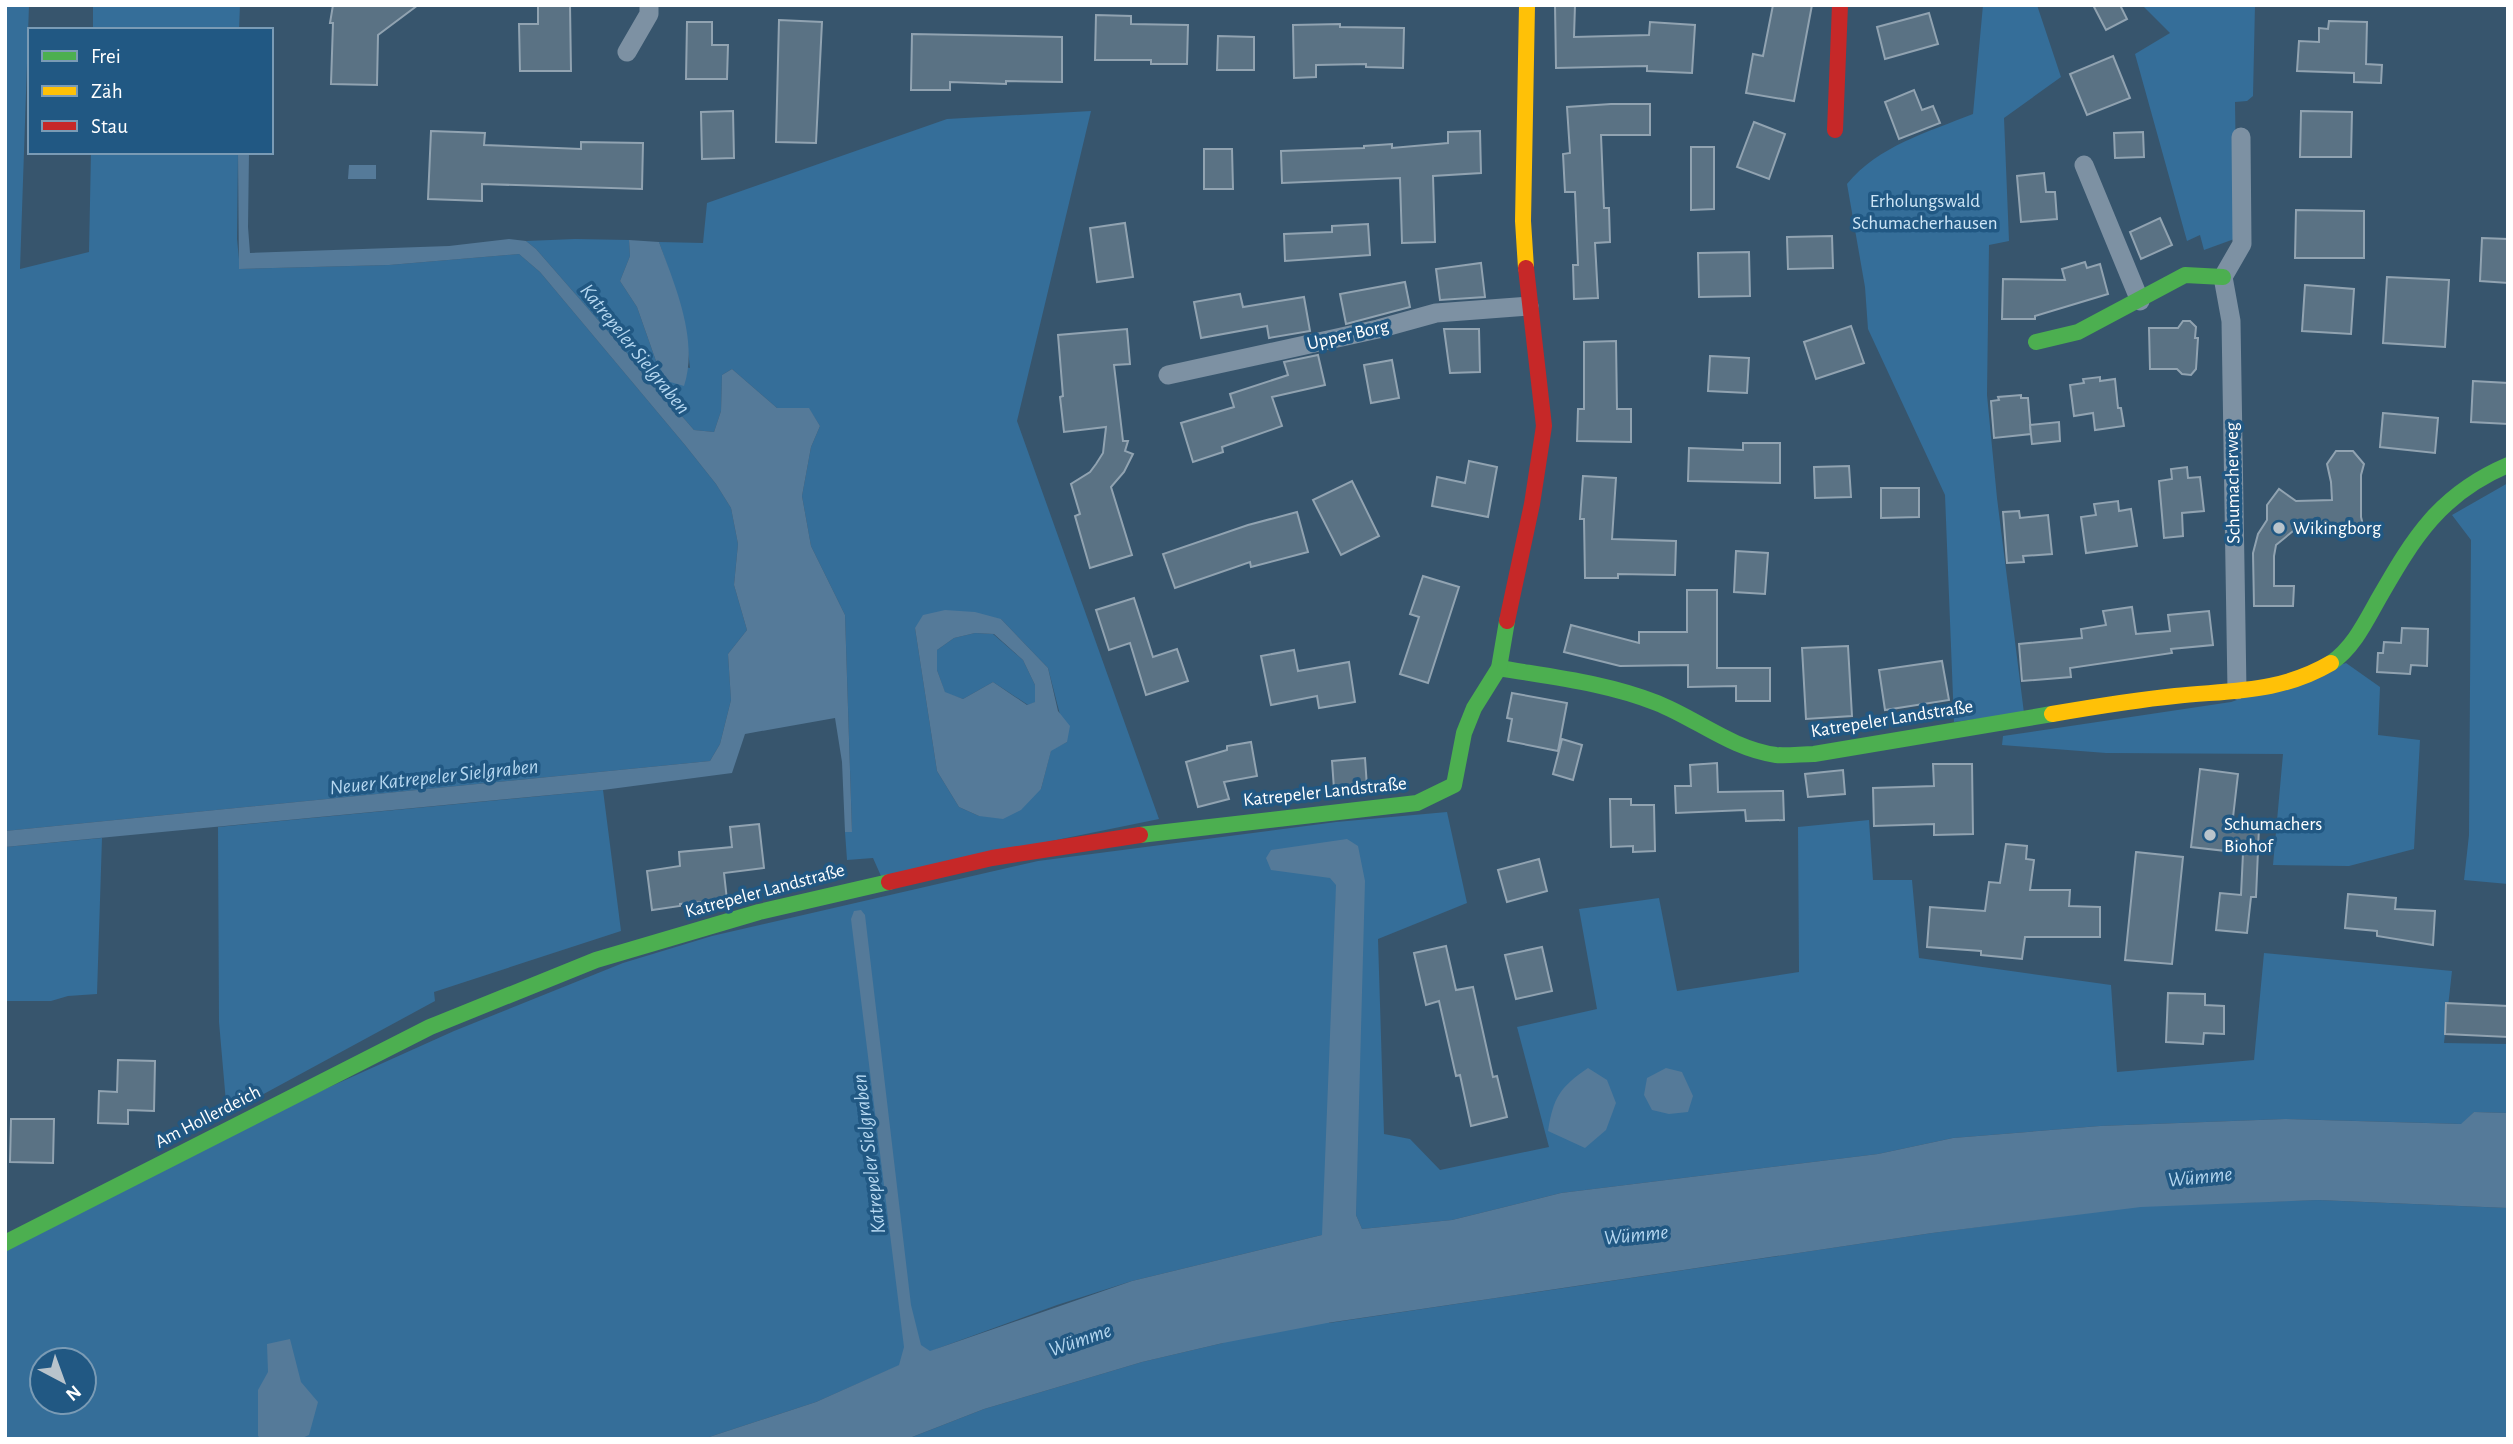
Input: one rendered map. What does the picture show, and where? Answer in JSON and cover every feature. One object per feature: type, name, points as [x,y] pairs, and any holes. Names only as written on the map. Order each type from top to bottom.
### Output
[{"type":"street","points":[[627,52],[649,14],[649,5]]},
{"type":"street","points":[[1499,668],[1532,504],[1544,426],[1529,306],[1523,221],[1527,5]]},
{"type":"street","points":[[1835,130],[1840,5]]},
{"type":"street","points":[[2036,342],[2078,332],[2185,275],[2223,277],[2242,244],[2241,137]]},
{"type":"street","points":[[2084,165],[2140,301]]},
{"type":"street","name":"Schumacherweg","points":[[2223,277],[2231,321],[2237,690]]},
{"type":"street","name":"Upper Borg","points":[[1168,375],[1378,329],[1436,313],[1529,306]]},
{"type":"street","name":"Katrepeler Landstraße","points":[[430,1027],[596,960],[632,949],[758,912],[979,861],[1174,830],[1417,803],[1454,785],[1464,733],[1474,708],[1499,668],[1622,691],[1659,704],[1740,745],[1777,755],[1814,754],[2156,697],[2268,688],[2301,680],[2335,661],[2346,650],[2367,620],[2402,558],[2445,501],[2460,488],[2508,465]]},
{"type":"street","name":"Am Hollerdeich","points":[[5,1243],[430,1027]]},
{"type":"green space","points":[[5,5],[29,5],[20,269],[89,252],[91,154],[238,154],[237,239],[240,269],[389,265],[519,254],[540,272],[685,445],[731,508],[738,544],[734,585],[747,630],[728,654],[731,700],[720,744],[710,761],[5,831]]},
{"type":"green space","points":[[93,5],[240,5],[239,28],[93,28]]},
{"type":"green space","name":"Erholungswald Schumacherhausen","points":[[1983,5],[2037,5],[2061,77],[2004,118],[2009,241],[1989,245],[1987,395],[2024,713],[1954,722],[1945,495],[1868,329],[1865,287],[1847,184],[1859,171],[1889,150],[1973,114]]},
{"type":"green space","points":[[2142,5],[2255,5],[2253,96],[2247,101],[2235,102],[2237,238],[2204,250],[2200,235],[2187,241],[2135,54],[2170,33]]},
{"type":"green space","points":[[1091,111],[1017,421],[1159,819],[881,876],[873,858],[847,860],[845,832],[852,831],[845,615],[811,546],[802,496],[811,447],[820,426],[809,409],[777,408],[732,369],[722,375],[721,411],[714,432],[694,430],[536,249],[526,241],[629,240],[630,256],[620,281],[637,307],[656,361],[690,368],[679,304],[659,242],[703,243],[707,203],[947,119]],"holes":[[[1001,619],[1048,668],[1067,742],[1051,750],[1041,789],[979,816],[959,807],[937,771],[915,628]]]},
{"type":"green space","points":[[2508,483],[2508,884],[2464,880],[2469,835],[2471,540],[2452,515]]},
{"type":"green space","points":[[975,633],[993,634],[1023,660],[1035,685],[1036,702],[1028,705],[993,682],[963,699],[945,693],[937,670],[937,650],[954,638]]},
{"type":"green space","points":[[2346,663],[2380,687],[2378,735],[2420,740],[2414,849],[2349,866],[2273,865],[2283,754],[2106,753],[2002,745],[2003,736],[2231,702]]},
{"type":"green space","points":[[603,790],[621,931],[434,992],[435,1001],[227,1114],[219,1022],[218,827]]},
{"type":"green space","points":[[1447,812],[1467,903],[1378,939],[1384,1134],[1410,1139],[1440,1170],[1549,1147],[1517,1027],[1597,1009],[1579,909],[1659,898],[1677,991],[1799,972],[1798,827],[1869,820],[1873,880],[1912,880],[1919,958],[2111,985],[2117,1072],[2254,1060],[2264,953],[2452,971],[2444,1043],[2508,1044],[2508,1113],[2474,1112],[2462,1124],[2285,1119],[2100,1126],[1953,1138],[1878,1154],[1561,1193],[1452,1220],[1362,1229],[1356,1215],[1357,1100],[1338,840],[1330,1059],[1329,1323],[1932,1233],[2141,1206],[2318,1200],[2508,1208],[2508,1439],[907,1439],[984,1409],[1142,1362],[1223,1343],[1322,1235],[1132,1281],[1057,1305],[939,1348],[816,1402],[703,1439],[5,1439],[5,1250],[294,1103],[454,1031],[623,963],[712,936],[1038,861],[1336,822]]},
{"type":"green space","points":[[102,838],[97,994],[68,996],[51,1001],[5,1001],[5,847]]},
{"type":"water","points":[[238,154],[249,154],[250,253],[449,246],[509,239],[526,241],[536,249],[694,430],[714,432],[721,411],[722,375],[732,369],[777,408],[809,408],[820,426],[811,447],[802,496],[811,546],[845,615],[852,832],[845,832],[842,762],[835,718],[745,734],[732,773],[603,790],[5,847],[5,831],[710,761],[720,744],[731,700],[728,654],[747,630],[734,585],[738,544],[731,508],[685,445],[540,272],[519,254],[389,265],[239,269]]},
{"type":"water","points":[[349,165],[376,165],[376,179],[348,179]]},
{"type":"water","points":[[629,240],[659,242],[678,295],[687,332],[688,368],[684,386],[667,381],[656,361],[637,307],[620,281],[630,256]]},
{"type":"water","points":[[945,610],[975,612],[1001,619],[1048,668],[1058,711],[1070,726],[1067,742],[1051,751],[1041,789],[1021,810],[1003,819],[979,816],[959,807],[937,771],[915,628],[923,615]],"holes":[[[975,633],[994,634],[1023,660],[1035,685],[1035,702],[1027,705],[993,682],[963,699],[945,692],[937,670],[937,650],[954,638]]]},
{"type":"water","name":"Wümme","points":[[1347,839],[1358,846],[1365,881],[1356,1215],[1362,1229],[1452,1220],[1561,1193],[1878,1154],[1953,1138],[2100,1126],[2285,1119],[2461,1124],[2474,1112],[2508,1113],[2508,1208],[2318,1200],[2141,1207],[1932,1233],[1327,1323],[1223,1343],[1142,1362],[984,1409],[907,1439],[703,1439],[816,1402],[899,1365],[904,1347],[851,919],[854,911],[861,910],[865,915],[911,1305],[921,1345],[930,1351],[1132,1281],[1322,1235],[1336,885],[1330,878],[1271,870],[1266,858],[1271,850]]},
{"type":"water","points":[[1588,1068],[1607,1080],[1616,1103],[1606,1130],[1585,1148],[1548,1131],[1552,1110],[1559,1094]]},
{"type":"water","points":[[1666,1068],[1682,1072],[1693,1096],[1688,1112],[1669,1114],[1652,1110],[1644,1095],[1647,1078]]},
{"type":"water","points":[[290,1339],[301,1382],[318,1402],[309,1435],[300,1439],[261,1439],[258,1436],[258,1390],[268,1372],[267,1344]]},
{"type":"building","points":[[333,5],[418,5],[378,35],[377,85],[331,84],[333,23],[330,23]]},
{"type":"building","points":[[538,5],[570,5],[571,71],[520,71],[519,24],[538,24]]},
{"type":"building","points":[[1555,5],[1575,5],[1574,37],[1649,35],[1650,22],[1695,25],[1692,73],[1647,71],[1647,66],[1556,68]]},
{"type":"building","points":[[1773,5],[1812,5],[1794,101],[1746,93],[1753,54],[1763,56]]},
{"type":"building","points":[[2093,5],[2120,5],[2127,19],[2106,30]]},
{"type":"building","points":[[1929,13],[1938,44],[1885,59],[1877,27]]},
{"type":"building","points":[[1096,15],[1131,16],[1131,24],[1188,25],[1187,64],[1151,64],[1151,60],[1095,60]]},
{"type":"building","points":[[779,20],[822,22],[816,143],[776,142]]},
{"type":"building","points":[[2329,21],[2367,22],[2366,64],[2382,65],[2381,83],[2354,82],[2354,73],[2297,71],[2299,41],[2319,42],[2319,28],[2328,29]]},
{"type":"building","points":[[687,22],[712,22],[712,45],[728,45],[727,79],[686,79]]},
{"type":"building","points":[[1340,24],[1340,27],[1404,28],[1403,68],[1366,67],[1366,64],[1316,65],[1316,77],[1294,78],[1293,25]]},
{"type":"building","points":[[912,34],[1062,37],[1062,82],[950,82],[950,90],[911,90]]},
{"type":"building","points":[[1218,36],[1254,37],[1254,70],[1217,70]]},
{"type":"building","points":[[2113,56],[2130,98],[2087,115],[2070,74]]},
{"type":"building","points":[[1914,90],[1922,110],[1933,106],[1940,123],[1899,139],[1885,102]]},
{"type":"building","points":[[1650,104],[1650,135],[1601,135],[1604,208],[1609,208],[1610,242],[1595,243],[1598,298],[1574,299],[1573,265],[1578,265],[1575,192],[1565,192],[1563,154],[1570,153],[1567,107]]},
{"type":"building","points":[[733,111],[734,158],[702,159],[701,112]]},
{"type":"building","points":[[2301,111],[2352,112],[2351,157],[2300,157]]},
{"type":"building","points":[[1754,122],[1785,134],[1769,179],[1737,167]]},
{"type":"building","points":[[431,131],[485,133],[484,145],[581,149],[581,142],[643,143],[642,189],[482,184],[482,201],[428,199]]},
{"type":"building","points":[[1480,131],[1481,173],[1433,176],[1435,242],[1402,243],[1400,178],[1282,183],[1281,151],[1364,148],[1392,144],[1392,148],[1448,143],[1448,132]]},
{"type":"building","points":[[2143,132],[2144,157],[2115,158],[2114,133]]},
{"type":"building","points":[[1691,147],[1714,147],[1714,209],[1691,210]]},
{"type":"building","points":[[1204,149],[1232,149],[1233,189],[1204,189]]},
{"type":"building","points":[[2044,173],[2046,192],[2055,192],[2057,219],[2021,222],[2017,176]]},
{"type":"building","points":[[2296,210],[2364,211],[2364,258],[2295,258]]},
{"type":"building","points":[[2160,218],[2172,245],[2141,259],[2130,232]]},
{"type":"building","points":[[1125,223],[1133,277],[1097,282],[1090,228]]},
{"type":"building","points":[[1368,224],[1370,255],[1285,261],[1284,234],[1332,232],[1332,226]]},
{"type":"building","points":[[1832,236],[1833,268],[1788,269],[1787,237]]},
{"type":"building","points":[[2482,238],[2508,239],[2508,283],[2480,281]]},
{"type":"building","points":[[1749,252],[1750,296],[1699,297],[1698,253]]},
{"type":"building","points":[[2085,262],[2087,268],[2100,264],[2108,294],[2035,316],[2035,319],[2002,319],[2003,279],[2065,280],[2062,269]]},
{"type":"building","points":[[1481,263],[1485,297],[1440,300],[1436,269]]},
{"type":"building","points":[[2387,277],[2449,280],[2445,347],[2383,343]]},
{"type":"building","points":[[1405,282],[1410,307],[1346,324],[1340,294]]},
{"type":"building","points":[[2305,285],[2354,289],[2351,334],[2302,331]]},
{"type":"building","points":[[1240,294],[1243,307],[1304,297],[1310,331],[1269,338],[1267,326],[1201,338],[1194,302]]},
{"type":"building","points":[[2183,321],[2190,321],[2196,327],[2196,369],[2191,375],[2182,374],[2177,369],[2150,369],[2149,328],[2178,328]]},
{"type":"building","points":[[1851,326],[1864,363],[1816,379],[1804,342]]},
{"type":"building","points":[[1127,329],[1130,364],[1114,365],[1123,441],[1128,441],[1125,451],[1133,454],[1124,472],[1111,487],[1132,555],[1090,568],[1075,516],[1080,514],[1071,484],[1090,472],[1103,453],[1106,427],[1064,432],[1058,335]]},
{"type":"building","points":[[1444,329],[1479,329],[1480,372],[1450,373]]},
{"type":"building","points":[[1616,341],[1617,409],[1631,409],[1631,442],[1577,441],[1578,409],[1584,409],[1584,342]]},
{"type":"building","points":[[1318,355],[1325,385],[1272,397],[1282,426],[1222,447],[1223,452],[1193,462],[1181,423],[1234,407],[1230,394],[1288,375],[1284,362]]},
{"type":"building","points":[[1710,356],[1749,358],[1747,393],[1708,391]]},
{"type":"building","points":[[1392,360],[1399,398],[1371,403],[1364,365]]},
{"type":"building","points":[[2100,377],[2100,381],[2115,379],[2118,408],[2121,408],[2124,426],[2095,430],[2093,413],[2074,416],[2070,385],[2084,383],[2083,379]]},
{"type":"building","points":[[2473,381],[2508,383],[2508,424],[2471,422]]},
{"type":"building","points":[[2021,395],[2021,398],[2028,398],[2031,434],[1994,438],[1991,401],[1999,400],[1998,397]]},
{"type":"building","points":[[2383,413],[2438,418],[2435,453],[2380,447]]},
{"type":"building","points":[[2059,422],[2060,441],[2032,444],[2030,425]]},
{"type":"building","points":[[1743,443],[1780,443],[1780,483],[1688,481],[1689,448],[1743,450]]},
{"type":"building","name":"Wikingborg","points":[[2336,451],[2353,451],[2364,464],[2361,475],[2361,517],[2365,534],[2323,526],[2298,527],[2276,545],[2274,556],[2274,586],[2294,586],[2293,606],[2254,606],[2253,553],[2258,534],[2267,520],[2267,505],[2279,489],[2296,501],[2332,500],[2327,464]]},
{"type":"building","points":[[1469,461],[1497,467],[1488,517],[1432,506],[1437,477],[1465,483]]},
{"type":"building","points":[[1849,466],[1851,497],[1815,498],[1814,467]]},
{"type":"building","points":[[2187,467],[2188,478],[2200,477],[2204,511],[2182,513],[2183,536],[2164,538],[2159,481],[2172,479],[2171,469]]},
{"type":"building","points":[[1583,476],[1616,478],[1612,539],[1676,541],[1675,575],[1618,574],[1618,578],[1585,578],[1584,519],[1580,519]]},
{"type":"building","points":[[1352,481],[1379,536],[1341,555],[1313,500]]},
{"type":"building","points":[[1881,488],[1919,488],[1919,517],[1881,518]]},
{"type":"building","points":[[2118,501],[2119,511],[2131,509],[2137,546],[2086,553],[2081,517],[2096,515],[2094,504]]},
{"type":"building","points":[[2019,511],[2020,518],[2048,515],[2052,554],[2023,556],[2024,562],[2007,563],[2003,512]]},
{"type":"building","points":[[1297,512],[1308,552],[1251,567],[1250,562],[1175,588],[1163,554],[1248,525]]},
{"type":"building","points":[[1736,551],[1768,553],[1765,594],[1734,592]]},
{"type":"building","points":[[1423,576],[1459,587],[1428,683],[1400,674],[1419,617],[1410,614]]},
{"type":"building","points":[[1687,590],[1717,590],[1717,668],[1770,668],[1770,701],[1736,701],[1736,686],[1688,687],[1688,665],[1620,666],[1564,652],[1571,625],[1639,643],[1639,632],[1687,632]]},
{"type":"building","points":[[1134,598],[1153,657],[1177,649],[1188,681],[1146,695],[1130,643],[1109,650],[1096,610]]},
{"type":"building","points":[[2132,607],[2136,634],[2170,631],[2168,615],[2209,611],[2213,645],[2171,649],[2172,653],[2070,668],[2071,677],[2022,681],[2019,644],[2082,638],[2081,629],[2106,625],[2103,611]]},
{"type":"building","points":[[2402,628],[2428,629],[2427,666],[2411,665],[2410,674],[2377,672],[2378,653],[2383,653],[2384,642],[2401,643]]},
{"type":"building","points":[[1848,646],[1852,716],[1806,719],[1802,648]]},
{"type":"building","points":[[1294,650],[1298,671],[1349,662],[1355,702],[1319,708],[1317,696],[1271,705],[1261,656]]},
{"type":"building","points":[[1942,661],[1949,700],[1885,710],[1879,670]]},
{"type":"building","points":[[1512,693],[1567,703],[1558,751],[1508,741],[1512,719],[1507,718]]},
{"type":"building","points":[[1562,739],[1582,745],[1573,780],[1553,774]]},
{"type":"building","points":[[1251,742],[1257,776],[1224,782],[1229,799],[1198,807],[1186,762],[1227,750],[1227,746]]},
{"type":"building","points":[[1365,758],[1367,787],[1334,789],[1332,761]]},
{"type":"building","points":[[1717,763],[1718,792],[1783,791],[1784,820],[1746,821],[1745,810],[1676,813],[1675,786],[1691,786],[1690,765]]},
{"type":"building","points":[[1933,764],[1972,764],[1973,834],[1934,835],[1934,824],[1874,826],[1873,788],[1934,786]]},
{"type":"building","points":[[2200,769],[2238,774],[2232,826],[2259,827],[2256,897],[2251,897],[2247,933],[2216,930],[2220,893],[2241,895],[2243,853],[2191,847]]},
{"type":"building","points":[[1843,770],[1845,794],[1808,797],[1805,774]]},
{"type":"building","points":[[1610,799],[1631,799],[1631,805],[1654,805],[1655,851],[1633,852],[1633,846],[1611,847]]},
{"type":"building","points":[[759,824],[764,868],[724,873],[727,900],[680,904],[652,910],[647,871],[680,866],[679,852],[732,847],[730,827]]},
{"type":"building","points":[[2006,844],[2027,846],[2026,859],[2034,860],[2030,890],[2070,890],[2069,906],[2100,907],[2100,937],[2025,937],[2022,959],[1981,955],[1981,951],[1927,947],[1930,907],[1985,911],[1989,882],[2000,883]]},
{"type":"building","points":[[2136,852],[2183,857],[2172,964],[2125,960]]},
{"type":"building","points":[[1539,859],[1547,891],[1507,902],[1498,870]]},
{"type":"building","points":[[2348,894],[2396,898],[2395,909],[2435,911],[2433,945],[2377,936],[2377,931],[2345,928]]},
{"type":"building","points":[[1446,946],[1456,990],[1473,987],[1493,1077],[1497,1076],[1507,1117],[1471,1126],[1460,1075],[1456,1076],[1439,1001],[1426,1005],[1414,953]]},
{"type":"building","points":[[1542,947],[1552,991],[1516,999],[1505,955]]},
{"type":"building","points":[[2168,993],[2205,994],[2205,1005],[2224,1006],[2224,1034],[2204,1033],[2203,1044],[2166,1042]]},
{"type":"building","points":[[2446,1003],[2508,1006],[2508,1037],[2445,1034]]},
{"type":"building","points":[[118,1060],[155,1061],[154,1111],[128,1110],[128,1124],[98,1123],[99,1091],[117,1092]]},
{"type":"building","points":[[11,1119],[54,1119],[53,1163],[10,1162]]},
{"type":"traffic: fast","points":[[2036,342],[2078,332],[2185,275],[2223,277]]},
{"type":"traffic: fast","points":[[2331,663],[2359,633],[2404,556],[2431,520],[2464,489],[2508,465]]},
{"type":"traffic: fast","points":[[1140,835],[1417,803],[1454,785],[1464,733],[1474,708],[1499,668],[1507,621]]},
{"type":"traffic: fast","points":[[1499,668],[1619,690],[1657,703],[1744,747],[1776,755],[1814,754],[2052,714]]},
{"type":"traffic: fast","points":[[5,1243],[430,1027],[596,960],[759,912],[889,882]]},
{"type":"traffic: slow","points":[[1526,268],[1523,221],[1527,5]]},
{"type":"traffic: slow","points":[[2052,714],[2274,685],[2312,673],[2331,663]]},
{"type":"traffic: jam","points":[[1835,130],[1840,5]]},
{"type":"traffic: jam","points":[[1507,621],[1532,504],[1544,426],[1526,268]]},
{"type":"traffic: jam","points":[[889,882],[992,858],[1140,835]]},
{"type":"place","name":"Wikingborg","points":[[2279,528]]},
{"type":"place","name":"Schumachers Biohof","points":[[2210,835]]},
{"type":"water label","name":"Katrepeler Sielgraben","points":[[635,349]]},
{"type":"water label","name":"Neuer Katrepeler Sielgraben","points":[[434,777]]},
{"type":"water label","name":"Katrepeler Sielgraben","points":[[869,1154]]}]
